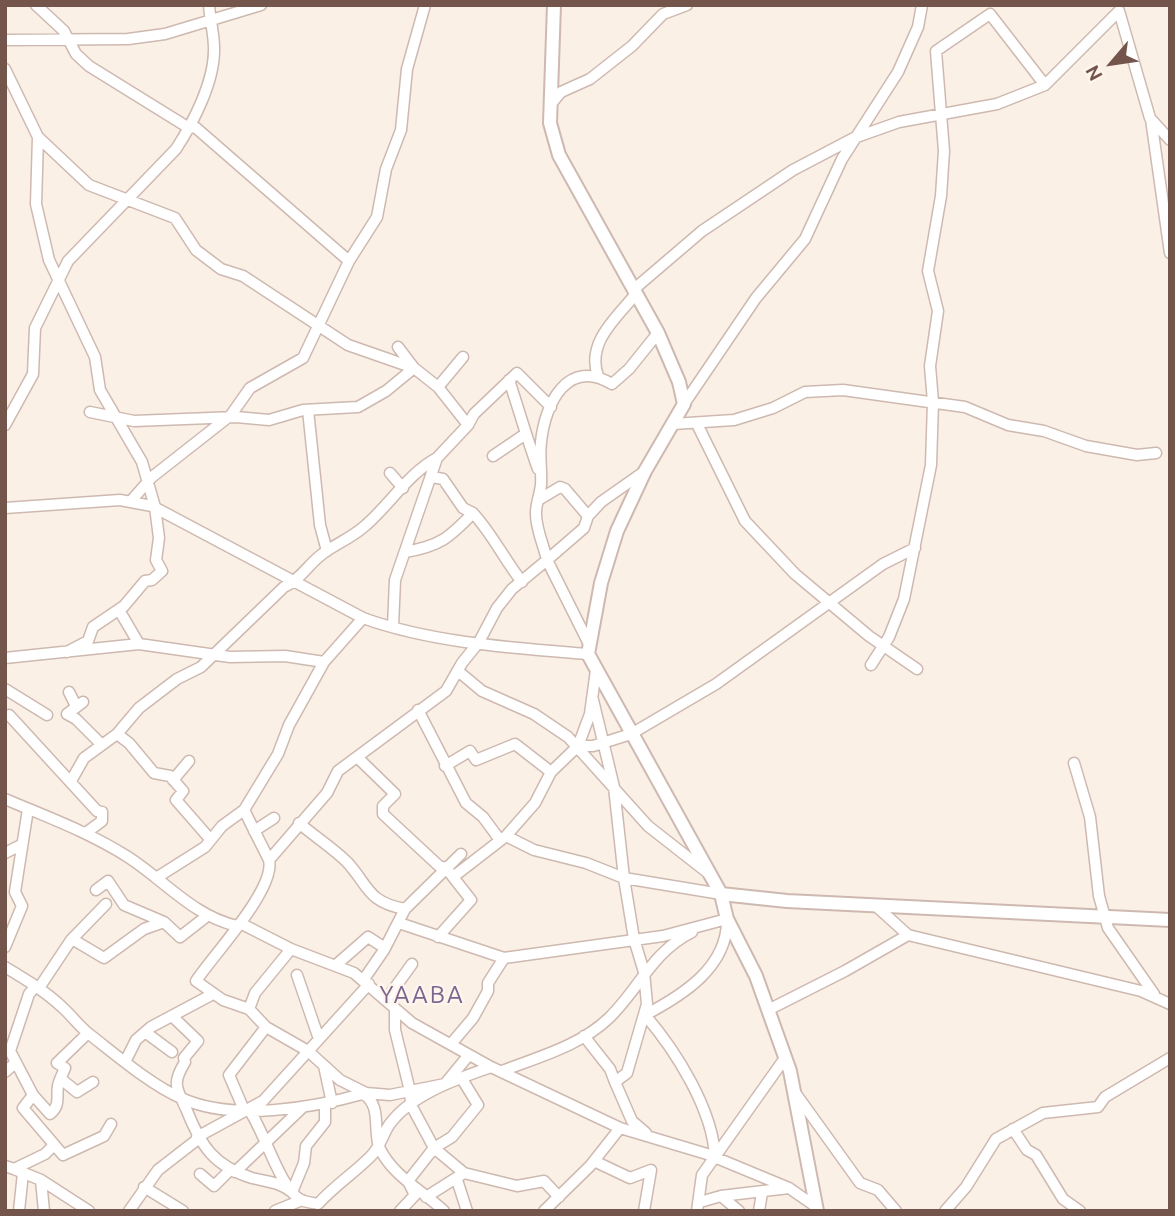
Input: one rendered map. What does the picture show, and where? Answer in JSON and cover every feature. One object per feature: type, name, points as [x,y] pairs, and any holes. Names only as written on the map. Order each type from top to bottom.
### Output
[{"type":"street","points":[[36,5],[68,38],[76,54],[89,66],[189,128],[195,127],[349,261]]},
{"type":"street","points":[[5,425],[33,374],[35,328],[58,280],[76,251],[176,149],[189,128],[212,69],[215,52],[209,5]]},
{"type":"street","points":[[5,40],[128,39],[165,34],[261,5]]},
{"type":"street","points":[[130,502],[148,482],[228,418],[250,388],[303,358],[349,261],[377,217],[386,169],[401,130],[407,69],[425,5]]},
{"type":"street","points":[[554,5],[550,122],[559,155],[658,333],[679,382],[684,404]]},
{"type":"street","points":[[550,106],[561,92],[590,79],[632,46],[663,14],[687,5]]},
{"type":"street","points":[[589,650],[601,583],[617,531],[645,471],[684,404],[756,298],[805,239],[854,138],[898,72],[920,17],[922,5]]},
{"type":"street","points":[[920,17],[933,5]]},
{"type":"street","points":[[598,376],[595,368],[598,340],[634,293],[702,231],[793,170],[854,138],[943,112],[997,104],[1045,85],[1121,7]]},
{"type":"street","points":[[1121,7],[1150,118],[1170,253]]},
{"type":"street","points":[[871,665],[884,646],[904,599],[931,465],[933,402],[930,366],[938,311],[928,271],[941,195],[944,150],[936,51],[990,14],[1045,85]]},
{"type":"street","points":[[5,69],[37,137],[89,185],[175,218],[196,250],[221,269],[243,276],[348,345],[414,368]]},
{"type":"street","points":[[1150,118],[1170,140]]},
{"type":"street","points":[[37,137],[36,204],[48,260],[95,357],[100,390],[142,462],[155,508],[159,538],[156,560],[162,571],[152,580],[145,581],[119,610],[93,627],[88,641],[67,652]]},
{"type":"street","points":[[658,333],[629,369],[612,384],[598,376],[583,374],[570,380],[551,407],[540,444],[540,499],[536,512],[547,560],[596,670],[722,894],[727,919],[756,976],[796,1094],[816,1208]]},
{"type":"street","points":[[398,347],[414,368],[438,387],[467,425]]},
{"type":"street","points":[[438,387],[463,357]]},
{"type":"street","points":[[90,412],[134,421],[228,418],[269,420],[308,410],[358,407],[386,391],[414,368]]},
{"type":"street","points":[[71,781],[84,758],[117,734],[139,708],[177,679],[201,667],[284,587],[296,582],[327,551],[345,542],[366,525],[423,466],[437,458],[474,414],[517,373],[551,407]]},
{"type":"street","points":[[509,380],[522,417],[524,435],[541,477]]},
{"type":"street","points":[[673,424],[734,420],[773,408],[805,392],[843,390],[965,407],[1008,425],[1044,431],[1086,446],[1137,455],[1156,453]]},
{"type":"street","points":[[308,410],[320,525],[327,551]]},
{"type":"street","points":[[697,424],[745,521],[795,574],[832,601],[884,646],[917,668]]},
{"type":"street","points":[[493,456],[524,435]]},
{"type":"street","points":[[393,626],[395,580],[437,458]]},
{"type":"street","points":[[269,860],[327,793],[338,771],[446,691],[479,642],[497,608],[584,527],[588,516],[609,495],[645,471]]},
{"type":"street","points":[[390,473],[403,488]]},
{"type":"street","points":[[432,477],[443,480],[463,508],[473,513],[494,536],[504,553],[505,561],[522,582]]},
{"type":"street","points":[[540,499],[560,487],[565,489],[588,516]]},
{"type":"street","points":[[5,508],[70,501],[130,502],[155,508],[363,618],[479,642],[589,650]]},
{"type":"street","points":[[405,552],[430,547],[448,539],[473,513]]},
{"type":"street","points":[[578,746],[603,743],[631,734],[716,684],[883,564],[915,548]]},
{"type":"street","points":[[119,610],[139,644]]},
{"type":"street","points":[[156,878],[205,847],[209,839],[244,810],[278,754],[289,725],[324,662],[363,618]]},
{"type":"street","points":[[5,658],[139,644],[212,655],[285,656],[324,662]]},
{"type":"street","points":[[453,877],[503,838],[535,803],[551,772],[578,746],[593,700],[596,670]]},
{"type":"street","points":[[458,671],[482,691],[551,725],[578,746],[648,825],[711,876]]},
{"type":"street","points":[[5,689],[47,715]]},
{"type":"street","points":[[69,692],[80,704],[66,714],[76,719],[102,745]]},
{"type":"street","points":[[22,699],[7,717],[97,811],[102,812],[102,821],[87,832]]},
{"type":"street","points":[[593,700],[614,787],[624,878],[634,939],[644,972],[645,1015],[626,1073],[615,1082]]},
{"type":"street","points":[[418,710],[439,747],[444,766],[466,803],[503,838],[534,850],[586,863],[624,878],[722,894],[876,906],[1170,919]]},
{"type":"street","points":[[117,734],[130,743],[154,773],[170,776],[183,791],[176,800],[209,839]]},
{"type":"street","points":[[444,766],[471,751],[476,760],[515,744],[551,772]]},
{"type":"street","points":[[358,758],[395,794],[383,806],[383,814],[406,838],[439,866],[446,868],[471,900],[438,937]]},
{"type":"street","points":[[173,780],[189,761]]},
{"type":"street","points":[[1074,763],[1090,817],[1108,928],[1154,994]]},
{"type":"street","points":[[5,799],[87,832],[207,916],[237,926],[242,924],[291,949],[336,965],[366,982],[412,1023],[468,1056],[620,1128],[707,1154],[789,1188],[816,1208]]},
{"type":"street","points":[[5,947],[22,906],[15,892],[28,809]]},
{"type":"street","points":[[244,810],[270,867],[242,924],[196,981],[212,994],[249,1009],[266,1027],[309,1051],[346,1084],[364,1093],[372,1103],[379,1148],[408,1181],[444,1211]]},
{"type":"street","points":[[254,831],[274,818]]},
{"type":"street","points":[[299,823],[347,863],[363,888],[378,900],[405,909]]},
{"type":"street","points":[[5,853],[21,845]]},
{"type":"street","points":[[130,1211],[158,1170],[198,1138],[263,1101],[366,982],[405,909],[461,854]]},
{"type":"street","points":[[96,890],[108,881],[124,905],[164,922],[180,937],[207,916]]},
{"type":"street","points":[[50,1114],[33,1096],[14,1064],[10,1051],[29,995],[72,939],[106,904]]},
{"type":"street","points":[[876,906],[908,935],[1154,994],[1170,1004]]},
{"type":"street","points":[[502,1071],[584,1037],[611,1017],[644,972],[672,945],[702,928],[727,919]]},
{"type":"street","points":[[645,1015],[686,993],[714,961],[725,943],[727,919]]},
{"type":"street","points":[[72,939],[104,958],[144,929],[164,922]]},
{"type":"street","points":[[399,923],[504,958],[702,928]]},
{"type":"street","points":[[768,1010],[908,935]]},
{"type":"street","points":[[336,965],[368,937],[385,947]]},
{"type":"street","points":[[249,1009],[255,993],[291,949]]},
{"type":"street","points":[[451,1044],[473,1017],[504,958]]},
{"type":"street","points":[[386,1000],[412,964]]},
{"type":"street","points":[[5,967],[37,988],[88,1033],[181,1099],[219,1108],[247,1110],[303,1107],[328,1104],[364,1093],[390,1095],[445,1084],[491,1067]]},
{"type":"street","points":[[297,975],[319,1039]]},
{"type":"street","points":[[126,1060],[136,1040],[145,1032],[212,994]]},
{"type":"street","points":[[395,1009],[395,1030],[411,1105],[435,1148],[461,1177],[467,1211]]},
{"type":"street","points":[[645,1015],[673,1050],[708,1118],[715,1139],[715,1159]]},
{"type":"street","points":[[173,1017],[198,1041],[184,1058],[185,1062],[177,1074],[175,1087],[198,1138],[211,1154],[233,1170],[280,1182],[302,1200],[319,1207],[379,1148],[390,1125],[411,1105],[445,1084],[468,1056]]},
{"type":"street","points":[[266,1027],[229,1075],[247,1110],[259,1124],[266,1144],[292,1192]]},
{"type":"street","points":[[145,1032],[172,1052]]},
{"type":"street","points":[[38,1124],[56,1109],[65,1068],[57,1063],[88,1033]]},
{"type":"street","points":[[584,1037],[610,1069],[632,1121],[649,1136]]},
{"type":"street","points":[[785,1058],[702,1175],[698,1206],[722,1196],[789,1188]]},
{"type":"street","points":[[945,1211],[966,1187],[996,1139],[1043,1113],[1098,1107],[1105,1097],[1170,1058]]},
{"type":"street","points":[[5,1072],[14,1064]]},
{"type":"street","points":[[292,1192],[304,1163],[306,1146],[325,1122],[328,1104],[324,1066]]},
{"type":"street","points":[[61,1079],[77,1093],[93,1082]]},
{"type":"street","points":[[408,1181],[435,1148],[452,1137],[478,1105],[462,1079]]},
{"type":"street","points":[[796,1094],[860,1183],[878,1190],[896,1211]]},
{"type":"street","points":[[33,1096],[23,1108],[63,1155],[104,1136],[111,1124]]},
{"type":"street","points":[[200,1174],[214,1186],[266,1144],[303,1107]]},
{"type":"street","points":[[544,1211],[594,1161],[620,1128]]},
{"type":"street","points":[[1013,1129],[1027,1150],[1036,1155],[1063,1199],[1080,1211]]},
{"type":"street","points":[[14,1169],[45,1154],[54,1144]]},
{"type":"street","points":[[594,1161],[630,1178],[651,1170],[644,1211]]},
{"type":"street","points":[[14,1169],[41,1180],[89,1211]]},
{"type":"street","points":[[14,1169],[19,1211]]},
{"type":"street","points":[[426,1197],[461,1177],[517,1186],[544,1181],[559,1197]]},
{"type":"street","points":[[41,1180],[44,1211]]},
{"type":"street","points":[[400,1211],[415,1195],[408,1181]]},
{"type":"street","points":[[144,1187],[183,1211]]},
{"type":"street","points":[[759,1211],[762,1192]]},
{"type":"street","points":[[722,1196],[739,1211]]},
{"type":"street","points":[[275,1211],[302,1200]]},
{"type":"street","points":[[297,1211],[302,1200]]},
{"type":"district","name":"YAABA","points":[[422,995]]}]
